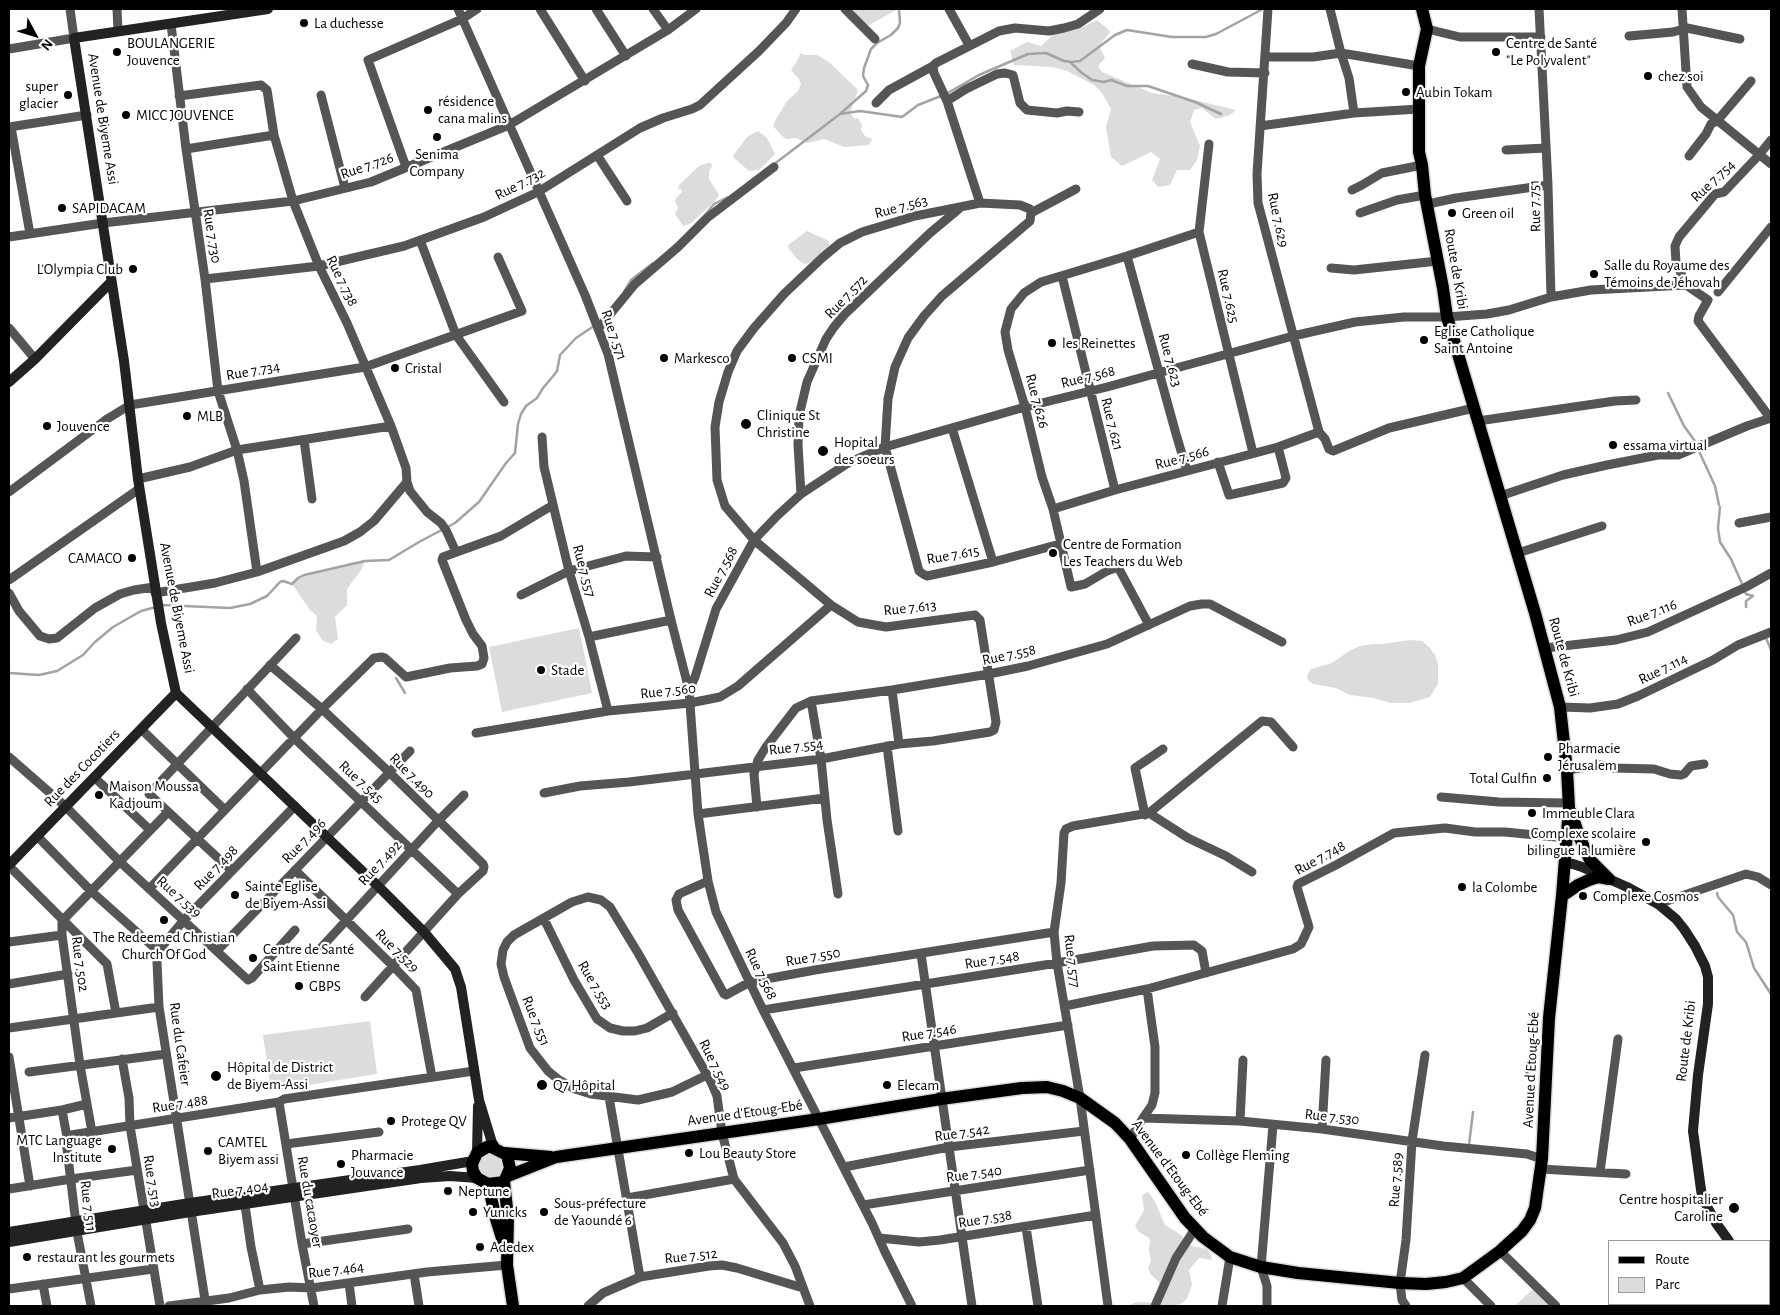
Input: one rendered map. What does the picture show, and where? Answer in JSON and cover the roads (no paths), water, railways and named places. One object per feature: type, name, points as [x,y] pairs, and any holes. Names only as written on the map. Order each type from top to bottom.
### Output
[{"type":"main road","points":[[74,38],[171,24],[210,14],[266,9]]},
{"type":"main road","name":"Route de Kribi","points":[[1422,9],[1427,29],[1419,66],[1419,152],[1426,199],[1447,317],[1518,553],[1560,706],[1569,806],[1564,863],[1573,864],[1608,879],[1658,904],[1676,919],[1700,954],[1708,977],[1708,1004],[1698,1075],[1693,1131],[1702,1197],[1716,1223],[1728,1240]]},
{"type":"main road","name":"Avenue de Biyeme Assi","points":[[74,38],[130,405],[139,484],[155,590],[176,693],[378,886],[450,961],[459,978],[478,1100],[475,1157]]},
{"type":"main road","points":[[9,382],[35,359],[111,282]]},
{"type":"main road","name":"Rue des Cocotiers","points":[[9,866],[176,693]]},
{"type":"main road","points":[[1569,806],[1590,860],[1608,879]]},
{"type":"main road","name":"Avenue d'Etoug-Ebé","points":[[556,1157],[819,1119],[941,1099],[1034,1087],[1063,1091],[1080,1098],[1115,1124],[1130,1139],[1174,1203],[1195,1229],[1214,1247],[1230,1256],[1261,1267],[1298,1273],[1400,1283],[1426,1284],[1463,1278],[1500,1251],[1522,1231],[1530,1220],[1535,1208],[1542,1164],[1549,1018],[1564,863]]},
{"type":"main road","points":[[1562,896],[1578,884],[1598,877],[1608,879]]},
{"type":"main road","name":"Avenue de Biyeme Assi","points":[[478,1100],[498,1150]]},
{"type":"main road","points":[[482,1149],[556,1157],[506,1179],[488,1184],[476,1178],[472,1168],[475,1157],[482,1149]]},
{"type":"main road","points":[[498,1150],[507,1155],[510,1164],[506,1179],[508,1217],[507,1259],[512,1306]]},
{"type":"main road","name":"Rue 7.404","points":[[190,1208],[245,1205],[294,1193],[420,1170],[475,1157]]},
{"type":"main road","name":"Rue 7.404","points":[[9,1242],[144,1215],[294,1193],[421,1178],[450,1176],[476,1178]]},
{"type":"main road","points":[[488,1184],[507,1259]]},
{"type":"main road","name":"Rue 7.404","points":[[9,1232],[77,1227]]},
{"type":"street","points":[[9,49],[74,38],[70,9]]},
{"type":"street","points":[[117,9],[118,31]]},
{"type":"street","name":"Rue 7.571","points":[[458,9],[585,295],[608,354],[689,690]]},
{"type":"street","points":[[406,167],[368,60],[462,18],[477,9]]},
{"type":"street","points":[[540,9],[585,81]]},
{"type":"street","points":[[596,9],[626,56]]},
{"type":"street","points":[[654,9],[668,30]]},
{"type":"street","name":"Rue 7.726","points":[[9,238],[103,223],[293,201],[371,182],[509,124],[626,56],[668,30],[696,9]]},
{"type":"street","name":"Rue 7.732","points":[[205,279],[319,266],[404,246],[484,217],[538,192],[640,128],[700,105],[759,52],[796,9]]},
{"type":"street","points":[[845,9],[875,39]]},
{"type":"street","points":[[949,9],[969,45]]},
{"type":"street","points":[[876,103],[889,90],[969,45],[999,31],[1015,28],[1049,31],[1078,24],[1100,9]]},
{"type":"street","name":"Rue 7.629","points":[[1268,9],[1257,174],[1258,203],[1319,432],[1332,452],[1389,428],[1474,408]]},
{"type":"street","points":[[1330,9],[1349,78],[1354,113]]},
{"type":"street","name":"Rue 7.751","points":[[1539,9],[1548,185],[1551,297]]},
{"type":"street","points":[[1682,9],[1687,88],[1701,107],[1771,164]]},
{"type":"street","name":"Rue 7.730","points":[[171,24],[218,391],[237,450],[244,481],[257,572]]},
{"type":"street","points":[[1629,36],[1674,32],[1687,28],[1740,39]]},
{"type":"street","points":[[1427,29],[1460,37],[1541,37]]},
{"type":"street","points":[[1266,57],[1313,57],[1341,53],[1419,66]]},
{"type":"street","points":[[1192,64],[1228,72],[1264,73]]},
{"type":"street","points":[[933,66],[934,73],[945,96],[980,203]]},
{"type":"street","points":[[945,96],[966,89],[997,74],[1005,73],[1012,75],[1020,103],[1027,110],[1057,113],[1067,111],[1079,112]]},
{"type":"street","points":[[1689,156],[1706,134],[1711,124],[1717,121],[1751,81]]},
{"type":"street","name":"Rue 7.738","points":[[179,96],[261,85],[267,90],[274,136],[293,201],[319,266],[347,323],[391,426],[406,468],[410,491],[446,530],[456,552]]},
{"type":"street","points":[[322,95],[345,188]]},
{"type":"street","points":[[1260,126],[1354,113],[1419,109]]},
{"type":"street","points":[[30,234],[10,127],[86,115]]},
{"type":"street","points":[[186,149],[274,136]]},
{"type":"street","name":"Rue 7.754","points":[[1686,285],[1676,262],[1675,246],[1679,237],[1715,194],[1724,192],[1771,140]]},
{"type":"street","name":"Rue 7.625","points":[[1209,144],[1199,232],[1253,453]]},
{"type":"street","points":[[1506,150],[1546,148]]},
{"type":"street","points":[[597,155],[627,201]]},
{"type":"street","points":[[1352,190],[1382,173],[1422,165]]},
{"type":"street","points":[[598,329],[634,284],[678,247],[707,218],[774,167]]},
{"type":"street","points":[[1360,213],[1397,200],[1456,198],[1548,185]]},
{"type":"street","points":[[884,447],[888,399],[895,367],[908,338],[924,316],[942,296],[1030,220],[1032,214],[1076,189]]},
{"type":"street","name":"Rue 7.563","points":[[754,540],[726,506],[717,480],[715,427],[719,402],[728,372],[737,351],[754,328],[784,294],[822,258],[840,244],[862,232],[915,216],[980,203],[1020,206],[1030,209],[1032,214]]},
{"type":"street","name":"Rue 7.572","points":[[802,494],[798,445],[799,416],[807,382],[826,339],[844,315],[930,233],[960,208]]},
{"type":"street","points":[[1718,292],[1771,227]]},
{"type":"street","name":"Rue 7.626","points":[[1149,624],[1118,567],[1107,570],[1085,584],[1071,587],[1025,407],[1008,350],[1005,332],[1011,309],[1024,293],[1040,282],[1199,232]]},
{"type":"street","points":[[420,240],[456,335],[504,402]]},
{"type":"street","name":"Rue 7.623","points":[[1127,256],[1187,471]]},
{"type":"street","name":"Rue 7.734","points":[[9,492],[107,419],[130,405],[365,367],[522,311],[498,257]]},
{"type":"street","points":[[1331,268],[1354,270],[1438,261]]},
{"type":"street","name":"Rue 7.621","points":[[1062,276],[1115,490]]},
{"type":"street","points":[[1447,317],[1487,314],[1509,310],[1551,297],[1591,290],[1686,285],[1708,300],[1698,321],[1771,418],[1678,455],[1658,455],[1607,465],[1563,476],[1500,496]]},
{"type":"street","name":"Rue 7.568","points":[[912,1306],[844,1167],[763,1010],[716,912],[708,881],[698,814],[689,690],[695,677],[716,609],[754,540],[777,516],[802,494],[848,463],[884,447],[1025,407],[1293,336],[1355,322],[1378,319],[1447,317]]},
{"type":"street","points":[[9,328],[35,359]]},
{"type":"street","points":[[1478,421],[1615,400],[1636,400]]},
{"type":"street","points":[[9,580],[139,484],[237,450],[391,426]]},
{"type":"street","points":[[952,428],[993,562]]},
{"type":"street","name":"Rue 7.566","points":[[1052,509],[1115,490],[1278,447],[1319,432]]},
{"type":"street","name":"Rue 7.557","points":[[542,437],[544,467],[569,571],[608,710]]},
{"type":"street","points":[[304,440],[312,499]]},
{"type":"street","name":"Rue 7.615","points":[[884,447],[919,571],[927,576],[993,562],[1060,544]]},
{"type":"street","points":[[1218,462],[1229,495],[1282,483],[1286,481],[1286,478],[1278,447]]},
{"type":"street","points":[[9,594],[19,612],[40,636],[49,639],[57,638],[95,608],[120,594],[134,590],[155,590],[215,583],[257,572],[344,541],[374,521],[407,482]]},
{"type":"street","points":[[149,888],[322,709],[374,658],[385,658],[406,677],[482,664],[484,658],[482,646],[466,620],[442,560],[445,555],[500,536],[554,505]]},
{"type":"street","points":[[1739,523],[1771,517]]},
{"type":"street","points":[[1518,553],[1602,526]]},
{"type":"street","name":"Rue 7.613","points":[[754,540],[831,605],[858,622],[886,627],[975,615],[980,620],[989,674]]},
{"type":"street","points":[[522,595],[569,571],[626,556],[657,557]]},
{"type":"street","name":"Rue 7.116","points":[[1545,648],[1616,640],[1648,632],[1767,576]]},
{"type":"street","name":"Rue 7.558","points":[[756,766],[766,747],[796,708],[812,701],[892,690],[1028,666],[1107,644],[1190,606],[1210,604],[1282,642]]},
{"type":"street","name":"Rue 7.560","points":[[476,733],[608,710],[690,703],[720,697],[738,686],[831,605]]},
{"type":"street","points":[[9,612],[19,612]]},
{"type":"street","points":[[589,637],[671,620]]},
{"type":"street","name":"Rue 7.114","points":[[1560,706],[1590,708],[1618,704],[1713,660],[1738,645],[1771,632]]},
{"type":"street","points":[[232,871],[149,794],[211,726],[296,638]]},
{"type":"street","name":"Rue 7.490","points":[[270,665],[322,709],[389,772],[484,867],[365,996]]},
{"type":"street","name":"Rue 7.554","points":[[544,793],[580,786],[821,759],[899,744],[990,732],[994,730],[996,722],[989,674]]},
{"type":"street","name":"Rue 7.545","points":[[247,689],[294,738],[458,894]]},
{"type":"street","points":[[892,690],[899,744]]},
{"type":"street","points":[[812,701],[838,894]]},
{"type":"street","points":[[1147,814],[1262,721],[1271,722],[1293,747]]},
{"type":"street","points":[[141,730],[225,810]]},
{"type":"street","points":[[887,746],[898,831]]},
{"type":"street","points":[[1163,749],[1135,768],[1147,814],[1252,872]]},
{"type":"street","name":"Rue 7.496","points":[[218,950],[410,751]]},
{"type":"street","name":"Rue 7.539","points":[[9,757],[65,806],[120,862],[218,950],[248,980],[252,978],[295,930]]},
{"type":"street","points":[[1567,770],[1600,765],[1614,768],[1654,770],[1681,775],[1691,766],[1704,764]]},
{"type":"street","points":[[756,766],[754,774],[757,807]]},
{"type":"street","points":[[94,777],[150,830]]},
{"type":"street","name":"Rue 7.492","points":[[318,951],[464,795]]},
{"type":"street","points":[[1441,797],[1569,806]]},
{"type":"street","points":[[698,814],[825,798]]},
{"type":"street","name":"Rue 7.498","points":[[158,951],[184,920],[295,806]]},
{"type":"street","name":"Rue 7.502","points":[[92,1132],[80,1065],[62,936],[62,920],[168,812]]},
{"type":"street","name":"Rue 7.577","points":[[1108,1306],[1080,1098],[1057,963],[1054,932],[1066,829],[1073,826],[1147,814]]},
{"type":"street","name":"Rue 7.748","points":[[1065,1006],[1147,989],[1293,949],[1301,944],[1309,927],[1296,887],[1298,884],[1394,833],[1445,828],[1475,832],[1505,832],[1566,838]]},
{"type":"street","points":[[37,836],[91,891],[158,951]]},
{"type":"street","points":[[9,866],[107,964],[116,1013]]},
{"type":"street","name":"Rue 7.529","points":[[295,870],[416,990],[432,1077]]},
{"type":"street","points":[[1658,904],[1746,874],[1758,877],[1771,885]]},
{"type":"street","name":"Rue 7.550","points":[[708,881],[679,894],[676,900],[678,910],[726,995],[750,982],[1054,932]]},
{"type":"street","name":"Rue 7.549","points":[[544,919],[572,902],[588,897],[601,900],[610,907],[673,1013],[707,1075],[717,1096],[722,1133],[734,1179],[782,1243],[795,1266],[810,1306]]},
{"type":"street","name":"Rue 7.553","points":[[544,919],[574,980],[597,1019],[610,1028],[635,1031],[647,1028],[673,1013]]},
{"type":"street","name":"Rue 7.551","points":[[544,919],[514,935],[503,950],[501,964],[504,978],[530,1048],[542,1064],[559,1080],[575,1089],[609,1097],[638,1100],[672,1092],[707,1075]]},
{"type":"street","points":[[9,942],[62,936]]},
{"type":"street","name":"Rue 7.548","points":[[763,1010],[1153,946],[1194,945],[1202,951],[1206,973]]},
{"type":"street","name":"Rue du Cafeier","points":[[158,951],[159,1007],[205,1303]]},
{"type":"street","points":[[921,954],[972,1306]]},
{"type":"street","points":[[9,984],[68,974]]},
{"type":"street","points":[[1130,1139],[1152,1105],[1156,1093],[1155,1047],[1147,989]]},
{"type":"street","points":[[9,1028],[159,1007]]},
{"type":"street","name":"Rue 7.546","points":[[794,1068],[1068,1025]]},
{"type":"street","points":[[1600,1172],[1618,1039]]},
{"type":"street","points":[[29,1072],[166,1054]]},
{"type":"street","name":"Rue 7.589","points":[[1406,1306],[1402,1300],[1400,1283],[1406,1240],[1412,1141],[1425,1054]]},
{"type":"street","points":[[9,1057],[30,1186]]},
{"type":"street","name":"Rue 7.513","points":[[122,1059],[129,1098],[130,1126],[160,1306]]},
{"type":"street","points":[[1240,1121],[1243,1060]]},
{"type":"street","points":[[1322,1128],[1326,1060]]},
{"type":"street","name":"Rue 7.488","points":[[67,1137],[279,1102],[284,1099],[474,1071]]},
{"type":"street","points":[[609,1097],[616,1148],[627,1198],[640,1277]]},
{"type":"street","name":"Rue du cacaoyer","points":[[279,1102],[314,1306]]},
{"type":"street","points":[[9,1118],[87,1104]]},
{"type":"street","name":"Rue 7.511","points":[[62,1110],[67,1137],[77,1227],[91,1306]]},
{"type":"street","name":"Rue 7.530","points":[[1143,1118],[1240,1121],[1322,1128],[1443,1146],[1527,1154],[1542,1164],[1626,1174]]},
{"type":"street","points":[[1267,1306],[1267,1286],[1261,1267],[1273,1125]]},
{"type":"street","name":"Rue 7.542","points":[[844,1167],[949,1147],[1084,1131]]},
{"type":"street","points":[[286,1144],[380,1132]]},
{"type":"street","points":[[9,1190],[71,1178],[137,1170]]},
{"type":"street","name":"Rue 7.540","points":[[863,1205],[1090,1170]]},
{"type":"street","points":[[627,1198],[734,1179]]},
{"type":"street","points":[[245,1205],[260,1290]]},
{"type":"street","name":"Rue 7.538","points":[[879,1238],[919,1242],[962,1238],[1096,1215]]},
{"type":"street","points":[[1026,1227],[1038,1306]]},
{"type":"street","points":[[302,1244],[408,1229]]},
{"type":"street","points":[[1155,1306],[1176,1258],[1195,1229]]},
{"type":"street","points":[[1500,1251],[1556,1306]]},
{"type":"street","points":[[1222,1306],[1230,1256]]},
{"type":"street","name":"Rue 7.464","points":[[169,1306],[205,1303],[260,1290],[289,1287],[312,1288],[507,1259]]},
{"type":"street","name":"Rue 7.512","points":[[588,1306],[602,1293],[640,1277],[709,1266],[722,1265],[737,1268],[803,1288]]},
{"type":"street","points":[[9,1289],[153,1269]]},
{"type":"street","points":[[414,1274],[419,1306]]},
{"type":"street","points":[[1463,1278],[1491,1306]]},
{"type":"street","points":[[350,1283],[352,1306]]},
{"type":"street","points":[[44,1284],[47,1306]]},
{"type":"waterway","points":[[841,113],[866,91],[868,85],[863,76],[871,49],[898,28],[900,23],[899,9]]},
{"type":"waterway","points":[[946,94],[979,75],[1028,54],[1046,53],[1064,61],[1080,61],[1115,35],[1127,30],[1172,37],[1206,37],[1216,34],[1261,10]]},
{"type":"waterway","points":[[1071,63],[1092,80],[1104,82],[1111,80],[1127,86],[1148,86],[1195,102],[1221,114]]},
{"type":"waterway","points":[[773,165],[840,114],[860,111],[902,117],[918,105],[941,96]]},
{"type":"waterway","points":[[705,215],[714,204],[728,197]]},
{"type":"waterway","points":[[624,292],[631,280],[653,263]]},
{"type":"waterway","points":[[161,605],[230,608],[250,604],[267,596],[283,581],[292,584],[304,575],[365,561],[389,560],[455,523],[479,502],[515,453],[521,414],[526,406],[537,398],[557,371],[560,355],[576,338],[594,326]]},
{"type":"waterway","points":[[1668,393],[1684,426],[1697,444]]},
{"type":"waterway","points":[[1698,449],[1715,486],[1719,505]]},
{"type":"waterway","points":[[1720,507],[1718,528],[1720,542],[1731,559],[1743,586]]},
{"type":"waterway","points":[[1744,589],[1746,594],[1753,596],[1746,601],[1746,607]]},
{"type":"waterway","points":[[9,673],[39,675],[57,671],[83,655],[113,627],[141,611],[156,607]]},
{"type":"waterway","points":[[1766,638],[1771,650]]},
{"type":"waterway","points":[[396,678],[405,693]]},
{"type":"waterway","points":[[1717,893],[1718,897],[1733,915],[1737,932],[1746,942],[1754,968],[1771,994]]},
{"type":"waterway","points":[[1469,1145],[1473,1112]]},
{"type":"place","name":"La duchesse","points":[[304,23]]},
{"type":"place","name":"BOULANGERIE Jouvence","points":[[117,52]]},
{"type":"place","name":"Centre de Santé \"Le Polyvalent\"","points":[[1496,52]]},
{"type":"place","name":"chez soi","points":[[1648,76]]},
{"type":"place","name":"Aubin Tokam","points":[[1406,92]]},
{"type":"place","name":"super glacier","points":[[68,95]]},
{"type":"place","name":"résidence cana malins","points":[[428,110]]},
{"type":"place","name":"MICC JOUVENCE","points":[[126,115]]},
{"type":"place","name":"Senima Company","points":[[437,137]]},
{"type":"place","name":"SAPIDACAM","points":[[62,208]]},
{"type":"place","name":"Green oil","points":[[1452,213]]},
{"type":"place","name":"L'Olympia Club","points":[[133,269]]},
{"type":"place","name":"Salle du Royaume des Témoins de Jéhovah","points":[[1594,274]]},
{"type":"place","name":"Eglise Catholique Saint Antoine","points":[[1424,340]]},
{"type":"place","name":"les Reinettes","points":[[1052,343]]},
{"type":"place","name":"Markesco","points":[[664,358]]},
{"type":"place","name":"CSMI","points":[[792,358]]},
{"type":"place","name":"Cristal","points":[[395,368]]},
{"type":"place","name":"MLB","points":[[187,416]]},
{"type":"place","name":"Clinique St Christine","points":[[746,424]]},
{"type":"place","name":"Jouvence","points":[[47,426]]},
{"type":"place","name":"essama virtual","points":[[1613,445]]},
{"type":"place","name":"Hopital des soeurs","points":[[823,451]]},
{"type":"place","name":"Centre de Formation Les Teachers du Web","points":[[1053,553]]},
{"type":"place","name":"CAMACO","points":[[132,558]]},
{"type":"place","name":"Stade","points":[[541,670]]},
{"type":"place","name":"Pharmacie Jérusalem","points":[[1548,757]]},
{"type":"place","name":"Total Gulfin","points":[[1547,778]]},
{"type":"place","name":"Maison Moussa Kadjoum","points":[[99,795]]},
{"type":"place","name":"Immeuble Clara","points":[[1532,813]]},
{"type":"place","name":"Complexe scolaire bilingue la lumière","points":[[1646,842]]},
{"type":"place","name":"la Colombe","points":[[1462,887]]},
{"type":"place","name":"Sainte Eglise de Biyem-Assi","points":[[235,895]]},
{"type":"place","name":"Complexe Cosmos","points":[[1583,896]]},
{"type":"place","name":"The Redeemed Christian Church Of God","points":[[164,920]]},
{"type":"place","name":"Centre de Santé Saint Etienne","points":[[253,958]]},
{"type":"place","name":"GBPS","points":[[299,986]]},
{"type":"place","name":"Hôpital de District de Biyem-Assi","points":[[216,1076]]},
{"type":"place","name":"Q7 Hôpital","points":[[542,1085]]},
{"type":"place","name":"Elecam","points":[[887,1085]]},
{"type":"place","name":"Protege QV","points":[[391,1121]]},
{"type":"place","name":"MTC Language Institute","points":[[112,1149]]},
{"type":"place","name":"CAMTEL Biyem assi","points":[[208,1151]]},
{"type":"place","name":"Lou Beauty Store","points":[[689,1153]]},
{"type":"place","name":"Collège Fleming","points":[[1186,1155]]},
{"type":"place","name":"Pharmacie Jouvance","points":[[341,1164]]},
{"type":"place","name":"Neptune","points":[[448,1191]]},
{"type":"place","name":"Centre hospitalier Caroline","points":[[1734,1208]]},
{"type":"place","name":"Yunicks","points":[[473,1212]]},
{"type":"place","name":"Sous-préfecture de Yaoundé 6","points":[[544,1212]]},
{"type":"place","name":"Adedex","points":[[480,1247]]},
{"type":"place","name":"restaurant les gourmets","points":[[27,1257]]}]
